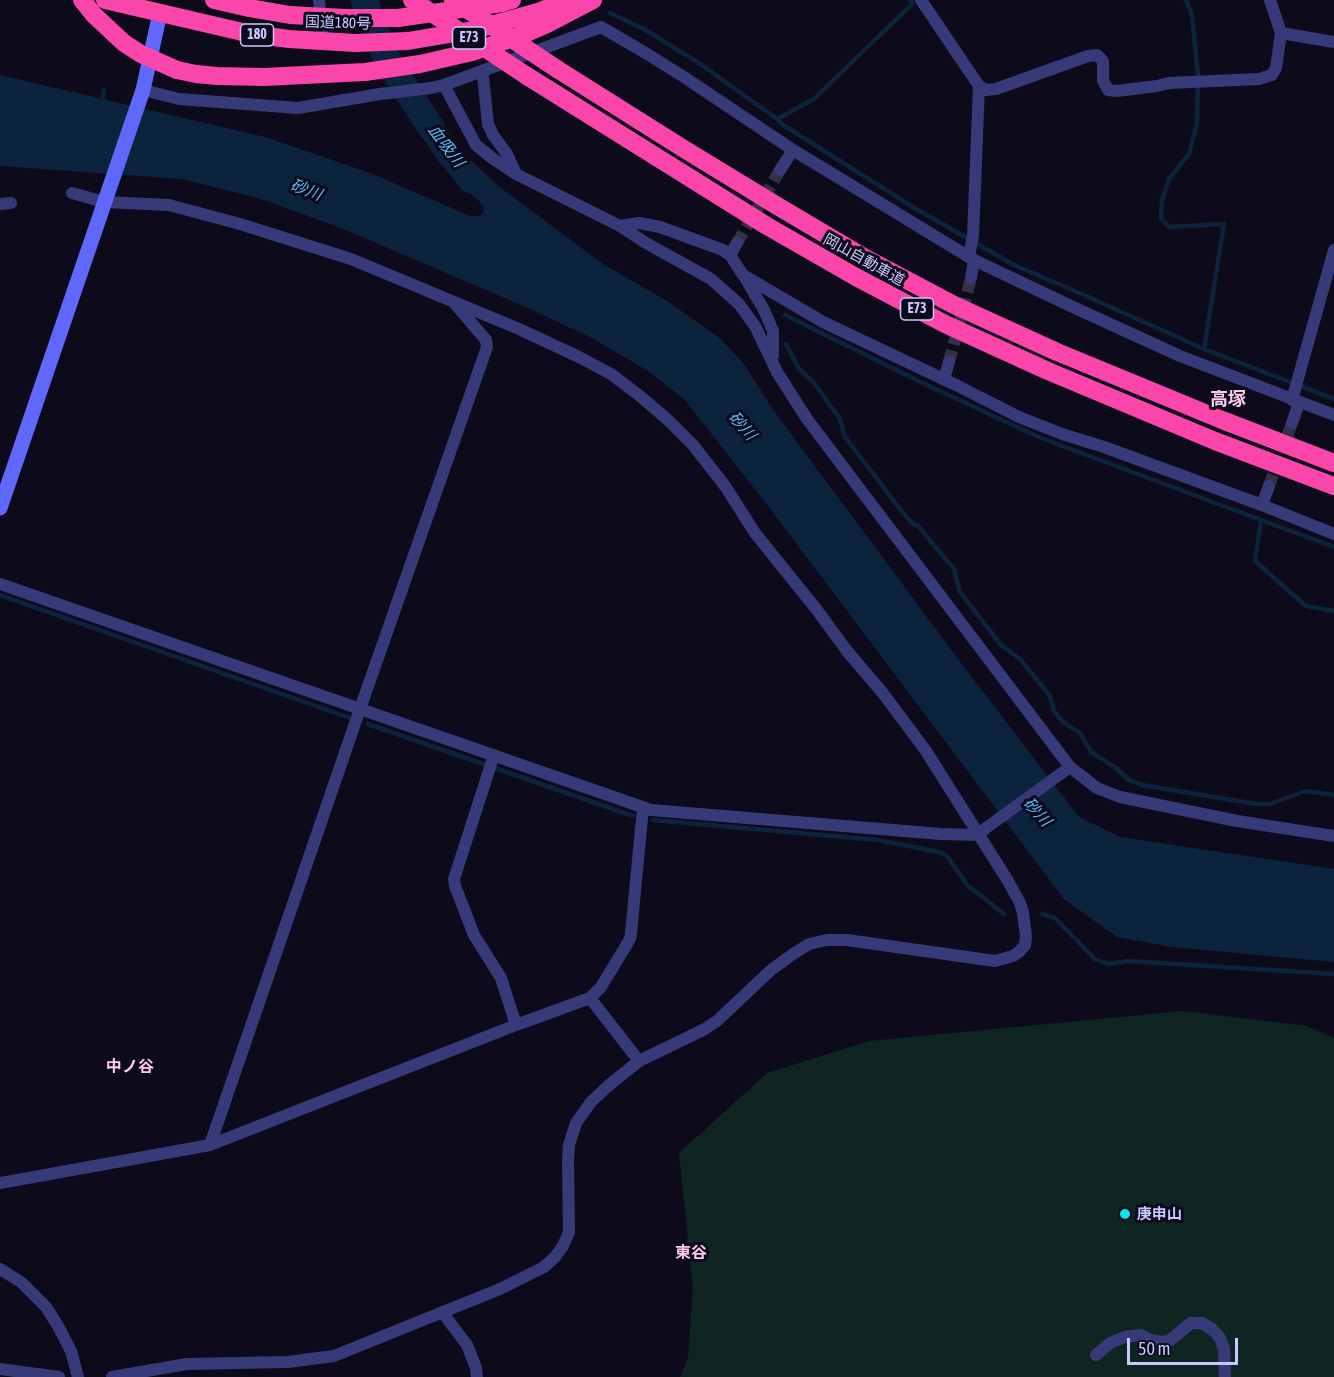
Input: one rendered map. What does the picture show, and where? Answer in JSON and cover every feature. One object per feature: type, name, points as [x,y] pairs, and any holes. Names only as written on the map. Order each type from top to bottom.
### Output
[{"type":"highway","points":[[82,0],[94,15],[124,43],[141,54],[177,70],[196,74],[264,77],[365,72],[420,64],[522,35],[592,0]]},
{"type":"highway","name":"国道180号","points":[[105,0],[159,4],[251,34],[355,44],[408,41],[473,30],[538,12],[568,0]]},
{"type":"highway","name":"国道180号","points":[[214,0],[270,12],[320,9],[345,18],[398,18],[484,2],[512,0]]},
{"type":"highway","name":"岡山自動車道","points":[[412,0],[527,76],[767,226],[945,324],[1048,371],[1215,441],[1334,486]]},
{"type":"highway","name":"岡山自動車道","points":[[453,0],[684,149],[867,259],[954,305],[1057,352],[1334,463]]},
{"type":"street","points":[[922,2],[979,86],[986,90],[996,89],[1088,56],[1097,55],[1103,61],[1103,80],[1108,90],[1117,91],[1170,83],[1259,79],[1272,75],[1276,68],[1281,33],[1270,0]]},
{"type":"street","points":[[0,508],[142,92],[159,4]]},
{"type":"street","points":[[320,9],[323,41]]},
{"type":"street","points":[[142,92],[180,99],[298,108],[444,85],[600,27],[684,77],[793,150],[971,255],[1075,308],[1180,356],[1296,392],[1334,415]]},
{"type":"street","points":[[1281,33],[1334,42]]},
{"type":"street","points":[[483,76],[488,124],[507,154],[516,174]]},
{"type":"street","points":[[444,85],[476,144],[492,158],[516,174],[620,226],[711,279],[728,292],[755,326],[777,372],[807,419],[1066,770],[1097,788],[1120,797],[1237,821],[1334,836]]},
{"type":"street","points":[[971,278],[979,86]]},
{"type":"street","points":[[780,170],[793,150]]},
{"type":"street","points":[[72,193],[169,206],[240,224],[351,259],[529,334],[611,374],[661,414],[693,444],[725,486],[754,533],[882,692],[926,751],[982,832],[1020,903],[1026,936],[1025,945],[1019,952],[995,961],[847,940],[827,940],[809,944],[771,970],[717,1021],[639,1061],[591,1102],[576,1123],[569,1145],[569,1232],[563,1246],[544,1267],[500,1289],[334,1356],[288,1362],[187,1364],[112,1377]]},
{"type":"street","points":[[620,226],[639,223],[660,227],[723,250],[730,255],[764,310],[773,331],[772,362]]},
{"type":"street","points":[[730,255],[737,243]]},
{"type":"street","points":[[1292,423],[1296,392],[1334,249]]},
{"type":"street","points":[[743,275],[823,322],[1019,417],[1334,534]]},
{"type":"street","points":[[210,1145],[487,347],[486,340],[453,302]]},
{"type":"street","points":[[944,379],[949,362]]},
{"type":"street","points":[[1262,506],[1269,486]]},
{"type":"street","points":[[0,584],[360,709],[491,763],[651,810],[941,834],[982,832],[1066,770]]},
{"type":"street","points":[[491,763],[454,879],[454,886],[474,935],[501,978],[516,1025]]},
{"type":"street","points":[[0,1182],[210,1145],[590,998],[601,987],[632,933],[643,808]]},
{"type":"street","points":[[590,998],[639,1061]]},
{"type":"street","points":[[0,1269],[21,1282],[46,1307],[71,1351],[78,1377]]},
{"type":"street","points":[[442,1312],[467,1345],[477,1377]]},
{"type":"street","points":[[1096,1355],[1110,1343],[1125,1337],[1141,1335],[1150,1340],[1170,1341],[1191,1323],[1202,1323],[1220,1338],[1224,1349],[1225,1377]]},
{"type":"street","points":[[0,1369],[59,1377]]},
{"type":"green space","points":[[1183,1011],[1307,1026],[1334,1038],[1334,1377],[680,1377],[688,1358],[693,1289],[679,1153],[767,1073],[869,1041]]},
{"type":"water","name":"砂川","points":[[0,75],[265,137],[370,173],[470,216],[480,216],[484,208],[480,202],[471,194],[463,191],[437,159],[398,101],[423,98],[460,150],[497,185],[603,264],[667,301],[721,339],[744,364],[774,411],[958,659],[1079,817],[1120,837],[1334,869],[1334,962],[1172,947],[1117,937],[1064,899],[768,506],[685,400],[648,371],[592,338],[521,305],[341,228],[261,199],[182,179],[0,166]]},
{"type":"waterway","name":"血吸川","points":[[364,0],[386,58],[432,129]]},
{"type":"waterway","points":[[911,0],[912,4],[814,99],[777,119],[913,207],[1014,265],[1204,349],[1334,399]]},
{"type":"waterway","points":[[1186,0],[1192,15],[1198,76],[1197,124],[1189,154],[1169,179],[1162,200],[1161,219],[1169,227],[1224,224],[1204,349]]},
{"type":"waterway","points":[[610,13],[644,29],[699,63],[777,119]]},
{"type":"waterway","points":[[102,103],[104,90]]},
{"type":"waterway","points":[[785,315],[1041,438],[1261,520],[1255,561],[1306,606],[1334,611]]},
{"type":"waterway","points":[[786,344],[799,369],[815,384],[840,419],[845,437],[903,513],[918,526],[954,569],[960,592],[1001,645],[1021,660],[1050,696],[1054,711],[1063,722],[1080,733],[1091,752],[1116,768],[1129,780],[1142,785],[1256,804],[1270,804],[1305,791],[1334,795]]},
{"type":"waterway","points":[[1261,520],[1334,547]]},
{"type":"waterway","points":[[0,595],[350,718]]},
{"type":"waterway","points":[[368,724],[633,816]]},
{"type":"waterway","points":[[653,820],[878,840],[939,852],[947,856],[967,885],[1004,914]]},
{"type":"waterway","points":[[1042,914],[1055,918],[1095,959],[1109,964],[1128,961],[1334,974]]},
{"type":"tunnel","points":[[737,243],[780,170]]},
{"type":"tunnel","points":[[949,362],[971,278]]},
{"type":"tunnel","points":[[1269,486],[1292,423]]},
{"type":"place","name":"庚申山","points":[[1125,1214]]},
{"type":"district","name":"高塚","points":[[1228,399]]},
{"type":"district","name":"中ノ谷","points":[[130,1067]]},
{"type":"district","name":"東谷","points":[[691,1253]]}]
